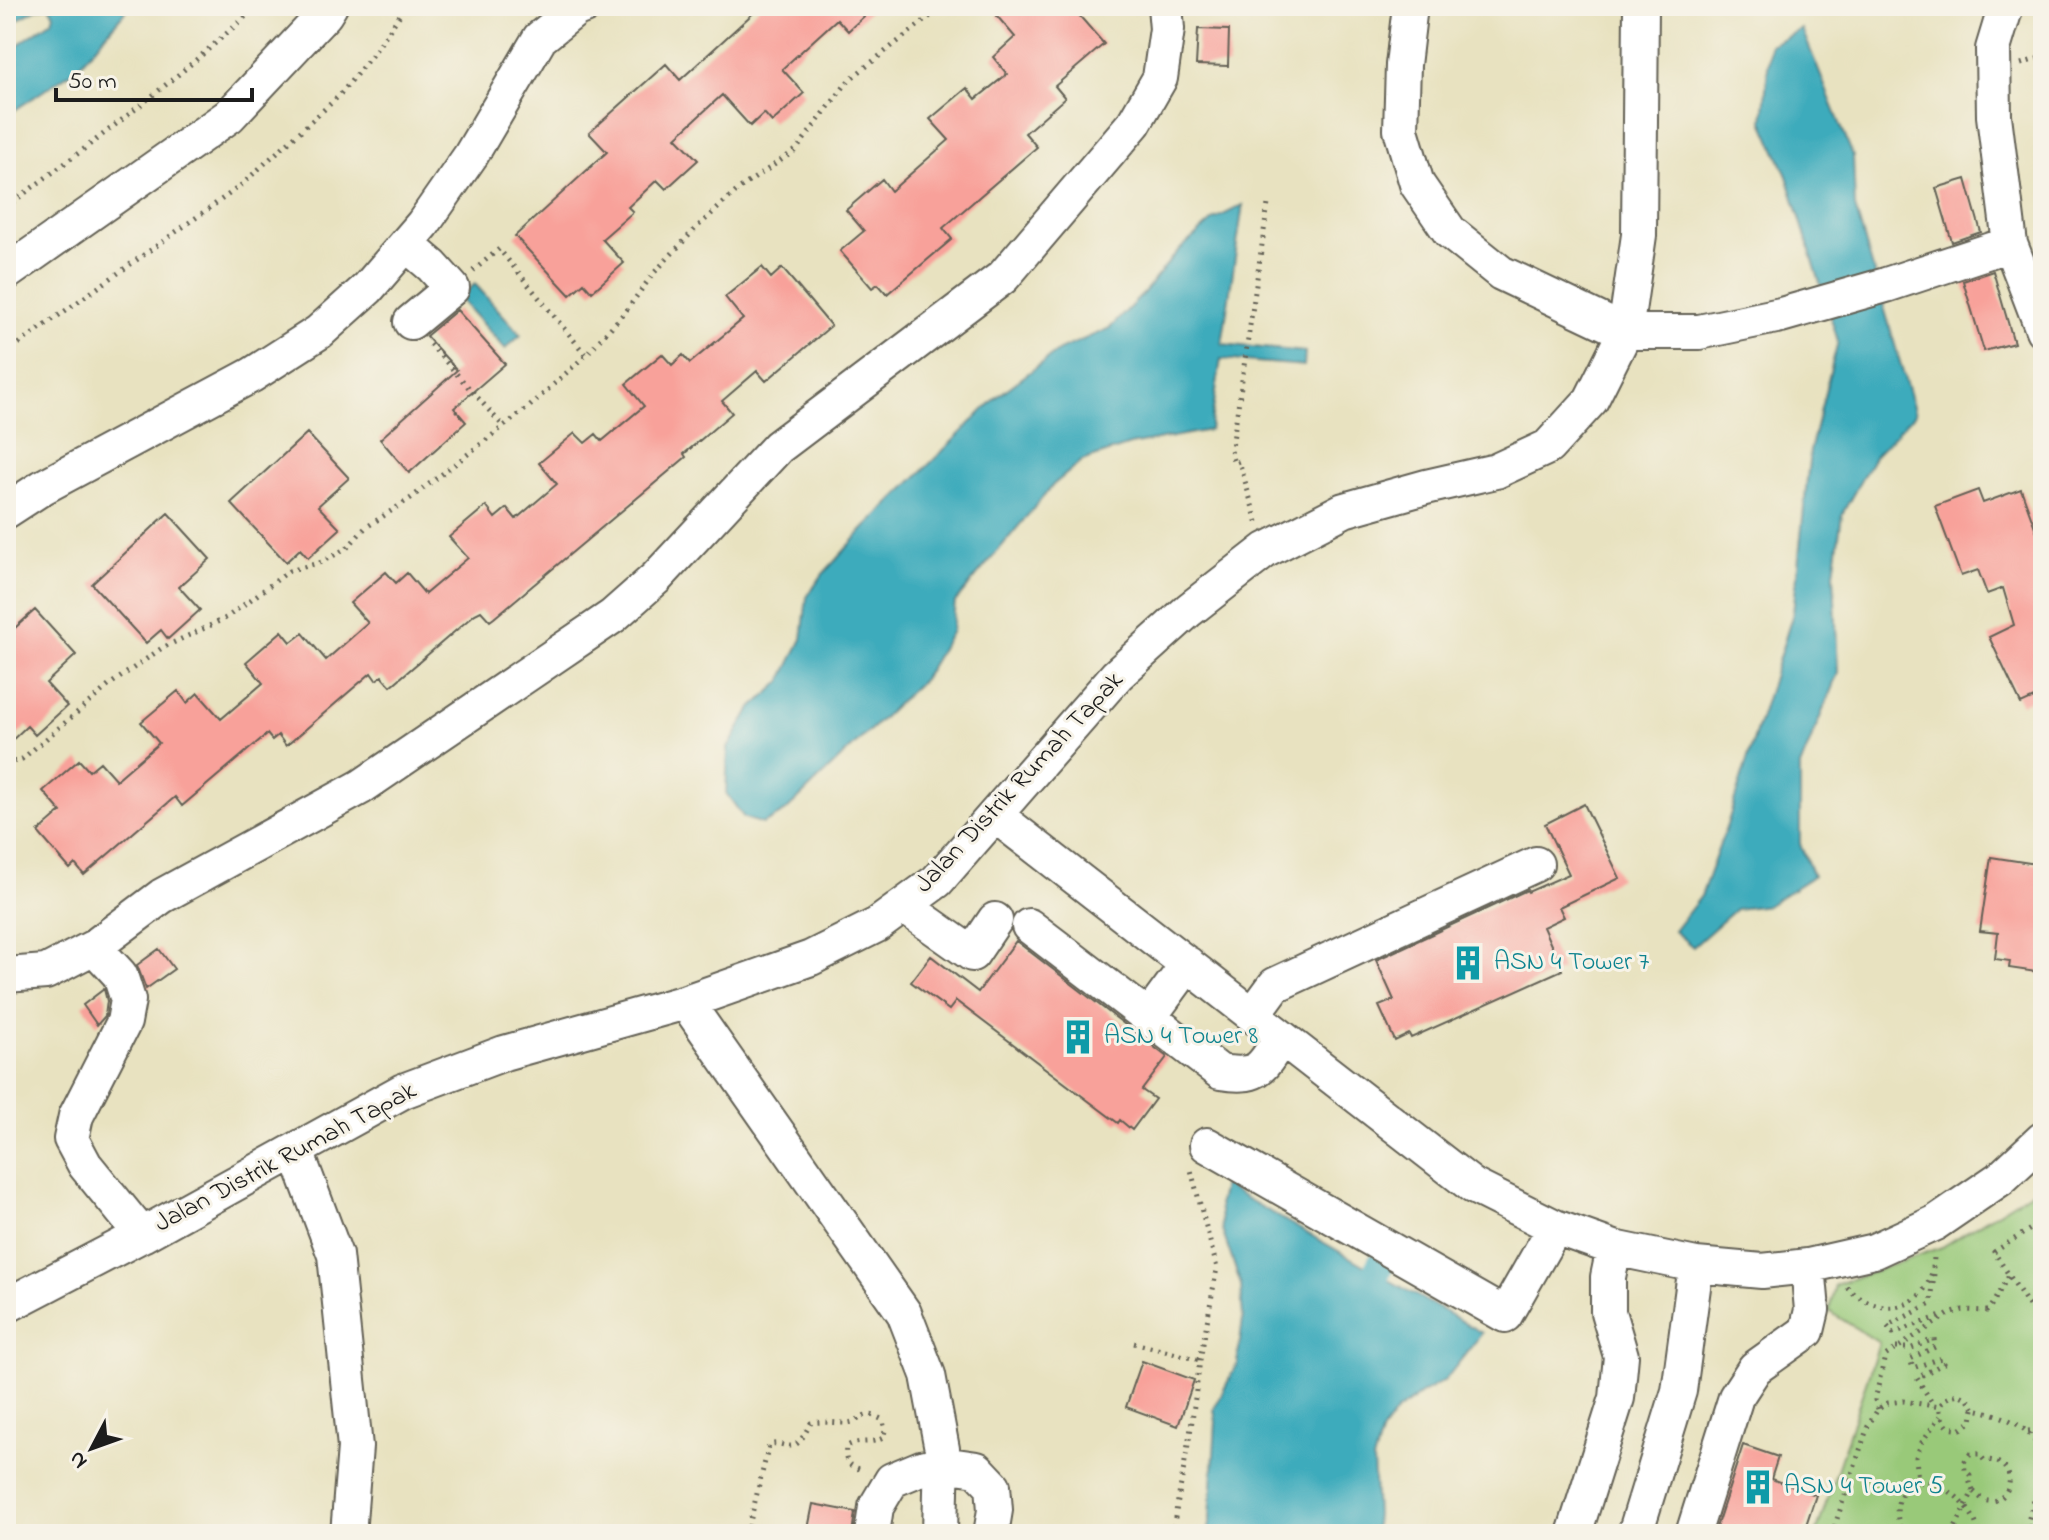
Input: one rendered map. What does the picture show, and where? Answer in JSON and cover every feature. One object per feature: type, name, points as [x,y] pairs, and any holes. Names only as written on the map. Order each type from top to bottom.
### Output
[{"type":"street","points":[[6,273],[229,116],[330,6]]},
{"type":"street","points":[[6,511],[43,487],[252,375],[319,332],[368,288],[423,224],[471,155],[540,38],[584,6]]},
{"type":"street","points":[[6,975],[46,972],[94,947],[162,896],[361,787],[613,616],[656,578],[778,447],[1003,277],[1134,123],[1160,78],[1167,29],[1165,6]]},
{"type":"street","points":[[1410,6],[1403,65],[1401,130],[1417,184],[1450,232],[1501,273],[1625,332],[1699,332],[1781,315],[1886,285],[2010,244]]},
{"type":"street","name":"Jalan Distrik Rumah Tapak","points":[[6,1306],[403,1091],[504,1053],[686,1002],[811,958],[877,925],[937,881],[1117,675],[1189,610],[1266,550],[1344,510],[1496,471],[1548,447],[1591,400],[1625,332],[1639,235],[1641,6]]},
{"type":"street","points":[[2006,6],[1993,49],[1994,116],[2010,244],[2043,330]]},
{"type":"street","points":[[406,244],[452,288],[411,322]]},
{"type":"street","points":[[995,815],[1473,1186],[1555,1227],[1614,1248],[1696,1265],[1762,1271],[1816,1265],[1874,1251],[1935,1223],[2001,1178],[2043,1139]]},
{"type":"street","points":[[1253,1015],[1275,985],[1536,864]]},
{"type":"street","points":[[904,906],[972,954],[995,920]]},
{"type":"street","points":[[1029,926],[1220,1072],[1240,1075],[1263,1067],[1281,1037]]},
{"type":"street","points":[[94,947],[120,975],[128,1000],[124,1022],[76,1116],[71,1139],[85,1165],[142,1235]]},
{"type":"street","points":[[1149,1017],[1188,964]]},
{"type":"street","points":[[686,1002],[904,1313],[928,1375],[942,1449],[940,1534]]},
{"type":"street","points":[[1207,1145],[1505,1315],[1555,1227]]},
{"type":"street","points":[[296,1151],[335,1255],[355,1447],[348,1534]]},
{"type":"street","points":[[1574,1534],[1617,1398],[1621,1356],[1608,1312],[1608,1277],[1614,1248]]},
{"type":"street","points":[[1635,1534],[1679,1391],[1696,1265]]},
{"type":"street","points":[[1693,1534],[1736,1397],[1755,1368],[1807,1331],[1816,1265]]},
{"type":"street","points":[[872,1534],[876,1507],[892,1480],[921,1468],[942,1464],[977,1469],[993,1486],[995,1510],[991,1534]]},
{"type":"path","points":[[6,207],[123,121],[205,54],[257,6]]},
{"type":"path","points":[[6,353],[239,187],[340,95],[406,6]]},
{"type":"path","points":[[6,762],[22,759],[112,683],[162,648],[226,618],[289,571],[322,562],[347,548],[365,528],[411,498],[530,406],[586,355],[696,228],[740,188],[796,150],[849,80],[943,6]]},
{"type":"path","points":[[1266,550],[1239,461],[1234,463],[1231,454],[1268,204]]},
{"type":"path","points":[[452,288],[499,249],[586,355]]},
{"type":"path","points":[[411,322],[503,426]]},
{"type":"path","points":[[1172,1534],[1217,1268],[1191,1171],[1207,1145]]},
{"type":"path","points":[[2043,1221],[1994,1252],[2037,1318],[2043,1314]]},
{"type":"path","points":[[1935,1223],[1931,1304],[1887,1326],[1893,1333],[1963,1310],[1987,1311],[2009,1276]]},
{"type":"path","points":[[1816,1265],[1859,1299],[1879,1308],[1900,1307],[1921,1293],[1934,1273]]},
{"type":"path","points":[[1878,1409],[1875,1400],[1885,1356],[1949,1314]]},
{"type":"path","points":[[1895,1348],[1912,1348],[1934,1339],[1935,1347],[1910,1359],[1913,1368],[1941,1358],[1944,1363],[1917,1378],[1948,1427],[1961,1429],[1972,1421],[1974,1409],[1968,1399],[1958,1394],[1947,1397],[1937,1406]]},
{"type":"path","points":[[1134,1343],[1200,1360]]},
{"type":"path","points":[[1832,1534],[1868,1426],[1878,1409],[1888,1403],[1903,1401],[1937,1406]]},
{"type":"path","points":[[1974,1409],[2009,1419],[2027,1431],[2038,1446],[2043,1461],[2027,1534]]},
{"type":"path","points":[[747,1534],[769,1445],[777,1442],[791,1446],[798,1443],[811,1423],[850,1423],[864,1415],[874,1415],[883,1420],[883,1438],[875,1442],[853,1442],[846,1447],[845,1458],[850,1466],[892,1480]]},
{"type":"path","points":[[1918,1482],[1916,1457],[1940,1416]]},
{"type":"path","points":[[2027,1431],[2043,1430]]},
{"type":"path","points":[[1970,1454],[1979,1454],[1984,1460],[1993,1459],[2003,1465],[2009,1474],[2005,1495],[1984,1500],[1973,1491],[1964,1462],[1970,1454]]},
{"type":"path","points":[[1904,1534],[1896,1519],[1897,1502],[1905,1490],[1918,1482],[1932,1483],[1945,1489],[1965,1504],[1975,1518],[1978,1534]]},
{"type":"path","points":[[1952,1534],[1973,1491]]},
{"type":"green space","points":[[2043,1184],[2043,1404],[2040,1405],[2043,1428],[2043,1534],[1816,1534],[1879,1343],[1829,1311],[1835,1285],[1942,1247]]},
{"type":"water","points":[[6,6],[130,6],[77,68],[15,110],[6,107],[6,53],[52,21],[54,14],[49,7],[43,7],[6,25]]},
{"type":"water","points":[[1802,29],[1853,156],[1855,207],[1915,414],[1875,455],[1842,514],[1834,573],[1838,673],[1800,767],[1800,844],[1813,876],[1768,905],[1736,909],[1693,947],[1674,931],[1701,896],[1727,825],[1793,613],[1810,451],[1838,341],[1787,176],[1763,121],[1770,45]]},
{"type":"water","points":[[1243,205],[1222,344],[1305,352],[1304,366],[1221,359],[1210,430],[1130,445],[1082,461],[1053,485],[955,602],[952,631],[923,679],[785,812],[763,824],[744,818],[726,793],[728,748],[750,710],[781,682],[802,639],[807,597],[823,574],[998,396],[1059,350],[1110,328],[1177,252],[1213,220]]},
{"type":"water","points":[[475,284],[521,335],[505,349],[459,298]]},
{"type":"water","points":[[1223,1185],[1482,1333],[1445,1380],[1397,1411],[1382,1431],[1373,1461],[1374,1534],[1209,1534],[1216,1422],[1214,1409],[1237,1364],[1243,1319],[1241,1285],[1222,1230],[1219,1203]]},
{"type":"building","points":[[761,6],[875,6],[848,31],[837,19],[782,69],[804,93],[772,122],[764,113],[750,126],[722,95],[676,137],[698,160],[666,189],[657,180],[628,207],[633,212],[602,239],[624,263],[592,292],[584,283],[570,295],[515,236],[607,152],[589,133],[666,64],[680,80]]},
{"type":"building","points":[[1009,6],[1071,6],[1104,44],[1055,86],[1065,98],[1025,133],[1037,147],[943,228],[952,239],[887,294],[878,284],[872,288],[840,251],[864,231],[846,210],[882,179],[891,191],[949,140],[930,119],[967,88],[976,99],[1007,74],[993,57],[1015,37],[997,16]]},
{"type":"building","points":[[1198,29],[1229,30],[1228,66],[1196,65]]},
{"type":"building","points":[[1966,179],[1981,232],[1952,242],[1936,188]]},
{"type":"building","points":[[762,267],[771,278],[782,268],[831,326],[766,381],[757,371],[722,401],[732,413],[684,454],[686,457],[494,618],[490,621],[481,611],[475,614],[391,686],[382,676],[376,680],[371,673],[286,746],[278,735],[272,740],[267,734],[182,806],[175,797],[84,875],[75,864],[70,869],[38,832],[61,812],[43,791],[79,760],[89,771],[100,762],[116,780],[159,743],[141,722],[178,691],[187,703],[198,693],[221,719],[263,683],[246,662],[282,631],[291,642],[303,633],[326,660],[368,623],[350,603],[386,572],[396,583],[407,573],[425,594],[468,558],[449,537],[486,506],[495,518],[507,508],[516,519],[557,484],[539,463],[575,433],[585,443],[596,434],[602,441],[644,406],[626,384],[662,354],[672,365],[683,355],[690,363],[743,319],[725,297]]},
{"type":"building","points":[[1993,271],[2014,343],[1984,351],[1963,281]]},
{"type":"building","points":[[457,310],[505,364],[454,408],[466,422],[409,473],[380,439],[457,370],[426,336]]},
{"type":"building","points":[[307,433],[349,478],[318,506],[340,529],[308,558],[300,549],[286,562],[231,503]]},
{"type":"building","points":[[2021,489],[2036,530],[2043,528],[2043,694],[2021,704],[1989,637],[2014,625],[2003,588],[1987,594],[1978,570],[1961,576],[1935,506],[1978,490],[1983,503]]},
{"type":"building","points":[[168,513],[210,559],[179,587],[200,610],[168,639],[161,630],[146,643],[92,584]]},
{"type":"building","points":[[35,610],[76,655],[46,683],[67,706],[35,735],[27,726],[6,746],[6,636]]},
{"type":"building","name":"ASN 4 Tower 7","points":[[1584,804],[1620,878],[1559,907],[1564,917],[1543,927],[1562,970],[1411,1038],[1409,1034],[1395,1041],[1379,1006],[1394,1000],[1376,960],[1527,890],[1569,874],[1545,824]]},
{"type":"building","points":[[1991,857],[2043,865],[2043,973],[2009,968],[2010,961],[1995,959],[1998,933],[1980,931]]},
{"type":"building","name":"ASN 4 Tower 8","points":[[1016,941],[1167,1057],[1142,1090],[1155,1099],[1132,1130],[1120,1120],[1118,1123],[956,1001],[949,1010],[911,982],[931,956],[978,992]]},
{"type":"building","points":[[159,949],[174,969],[146,989],[137,965]]},
{"type":"building","points":[[104,989],[107,1001],[105,1016],[97,1025],[83,1005]]},
{"type":"building","points":[[1142,1361],[1194,1380],[1178,1426],[1126,1407]]},
{"type":"building","name":"ASN 4 Tower 5","points":[[1743,1445],[1778,1457],[1771,1479],[1816,1495],[1803,1534],[1714,1534]]},
{"type":"building","points":[[813,1504],[855,1512],[852,1534],[807,1534]]},
{"type":"waterway","points":[[1376,1273],[1385,1256]]},
{"type":"place","name":"ASN 4 Tower 7","points":[[1468,963]]},
{"type":"place","name":"ASN 4 Tower 8","points":[[1078,1037]]},
{"type":"place","name":"ASN 4 Tower 5","points":[[1758,1487]]}]
